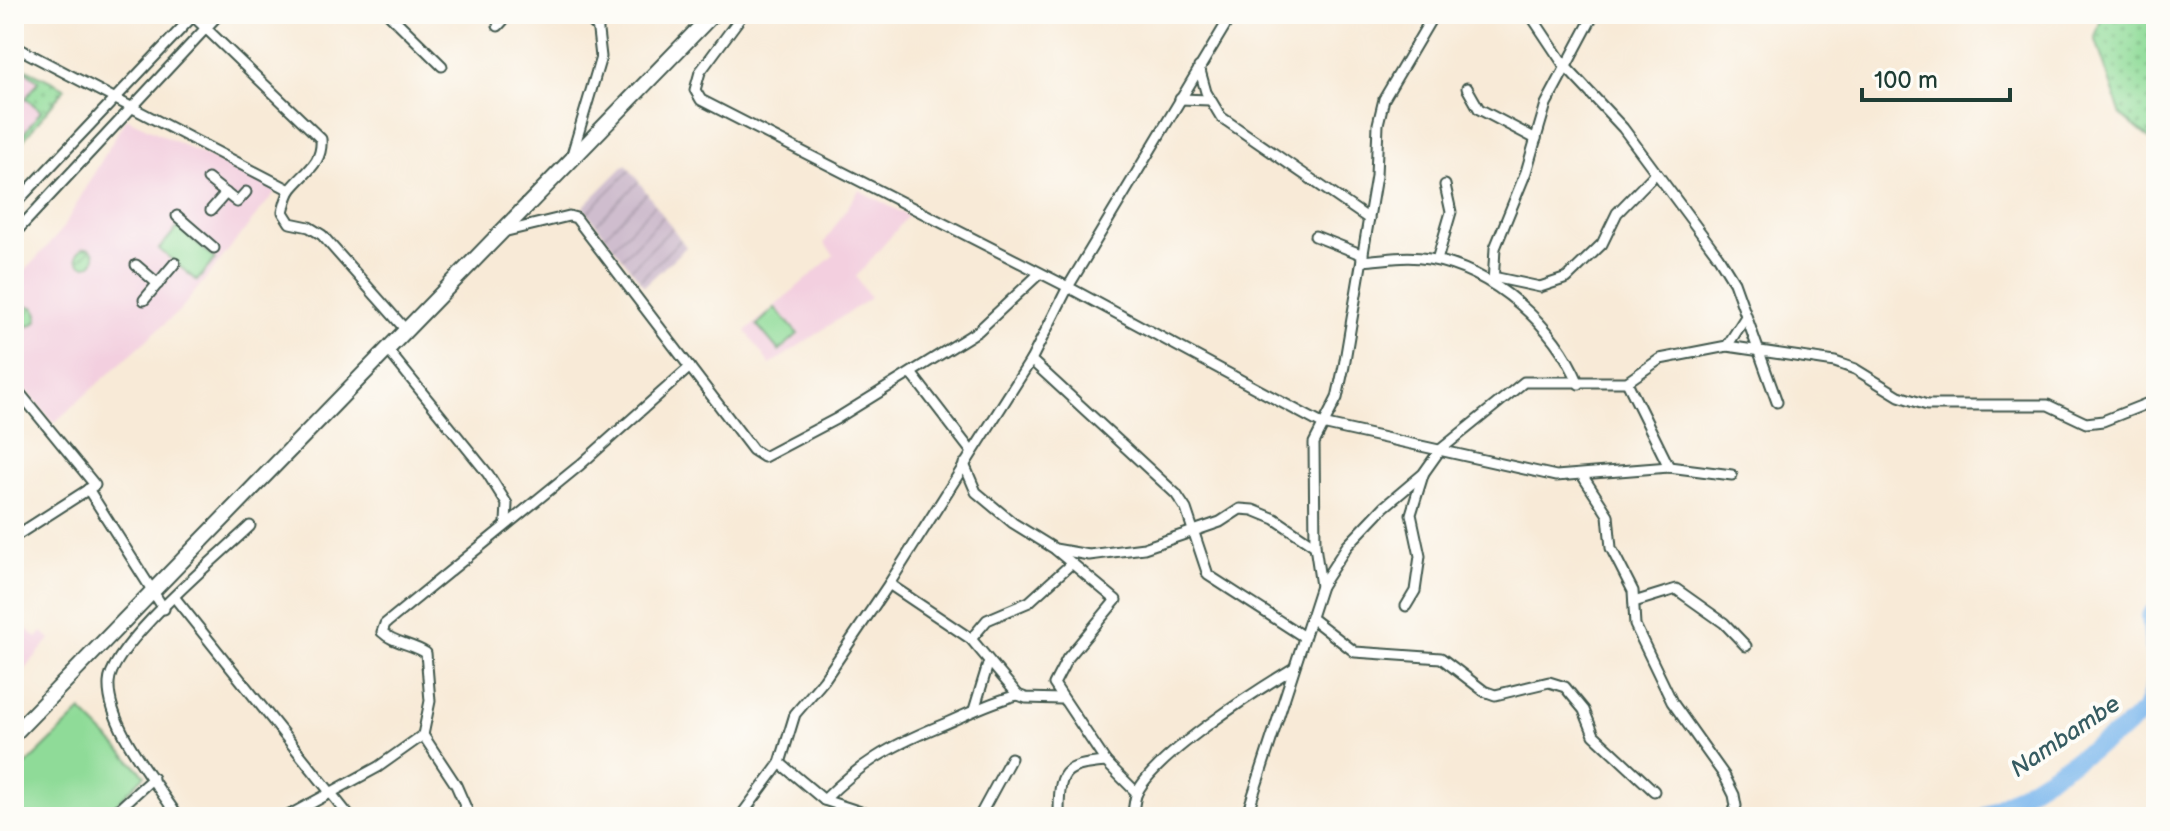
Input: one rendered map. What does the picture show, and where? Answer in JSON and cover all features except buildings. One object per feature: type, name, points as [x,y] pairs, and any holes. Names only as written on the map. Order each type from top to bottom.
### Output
[{"type":"main road","points":[[14,734],[713,14]]},
{"type":"street","points":[[14,234],[219,14]]},
{"type":"street","points":[[389,14],[442,66]]},
{"type":"street","points":[[498,26],[509,14]]},
{"type":"street","points":[[584,14],[598,28]]},
{"type":"street","points":[[570,162],[597,81],[601,57],[596,14]]},
{"type":"street","points":[[743,14],[700,72],[695,90],[701,100],[1068,287],[1322,424],[1499,466],[1556,476],[1669,467],[1732,475]]},
{"type":"street","points":[[740,817],[780,763],[795,714],[824,680],[889,584],[1031,360],[1068,287],[1232,14]]},
{"type":"street","points":[[1321,586],[1315,546],[1312,460],[1322,424],[1337,398],[1376,176],[1378,124],[1384,99],[1434,14]]},
{"type":"street","points":[[1530,14],[1564,65],[1623,128],[1726,269],[1777,402]]},
{"type":"street","points":[[1493,281],[1495,248],[1546,104],[1564,65],[1585,37],[1594,14]]},
{"type":"street","points":[[14,205],[193,15],[321,139],[322,151],[311,171],[290,190],[283,212],[290,223],[309,227],[322,235],[405,329]]},
{"type":"street","points":[[14,46],[290,190]]},
{"type":"street","points":[[1199,67],[1210,100],[1221,117],[1369,219]]},
{"type":"street","points":[[1467,88],[1479,109],[1536,139]]},
{"type":"street","points":[[1180,99],[1210,100]]},
{"type":"street","points":[[1315,236],[1362,258],[1437,260],[1493,281],[1540,287],[1567,278],[1602,244],[1617,213],[1656,173]]},
{"type":"street","points":[[208,179],[237,202],[246,192]]},
{"type":"street","points":[[1437,260],[1451,212],[1445,185]]},
{"type":"street","points":[[211,210],[226,193]]},
{"type":"street","points":[[177,216],[214,248]]},
{"type":"street","points":[[500,232],[569,216],[576,218],[753,450],[764,457],[978,331],[1039,274]]},
{"type":"street","points":[[144,300],[175,263]]},
{"type":"street","points":[[136,265],[158,284]]},
{"type":"street","points":[[1493,281],[1553,337],[1579,384]]},
{"type":"street","points":[[1727,346],[1745,318]]},
{"type":"street","points":[[1246,817],[1321,586],[1347,546],[1384,507],[1423,474],[1440,450],[1524,382],[1627,382],[1660,359],[1727,346],[1835,362],[1855,369],[1899,396],[1927,405],[2048,405],[2086,423],[2103,421],[2156,400]]},
{"type":"street","points":[[386,348],[488,474],[507,504],[509,512],[505,525]]},
{"type":"street","points":[[1031,360],[1176,494],[1186,509],[1208,575],[1304,637]]},
{"type":"street","points":[[286,817],[378,767],[423,735],[430,701],[426,653],[412,643],[388,638],[382,632],[385,624],[580,465],[690,367]]},
{"type":"street","points":[[911,373],[971,451]]},
{"type":"street","points":[[1627,382],[1669,467]]},
{"type":"street","points":[[14,386],[95,485],[14,537]]},
{"type":"street","points":[[964,464],[976,492],[1013,523],[1055,549],[1116,600],[1054,684],[1061,699],[1106,762],[1137,793]]},
{"type":"street","points":[[1406,606],[1415,591],[1420,556],[1411,514],[1423,474]]},
{"type":"street","points":[[1582,475],[1608,515],[1611,548],[1629,579],[1635,625],[1672,702],[1724,775],[1734,795],[1736,806],[1731,817]]},
{"type":"street","points":[[88,489],[164,609]]},
{"type":"street","points":[[1055,549],[1089,555],[1144,548],[1220,522],[1240,509],[1253,510],[1315,546]]},
{"type":"street","points":[[178,817],[123,735],[108,686],[110,676],[130,643],[250,526]]},
{"type":"street","points":[[971,639],[987,620],[1029,602],[1072,563]]},
{"type":"street","points":[[889,584],[971,639],[1018,695],[1061,699]]},
{"type":"street","points":[[1634,602],[1676,589],[1724,623],[1746,646]]},
{"type":"street","points":[[175,598],[350,817]]},
{"type":"street","points":[[1311,618],[1355,652],[1441,658],[1484,691],[1495,695],[1549,682],[1565,687],[1584,710],[1594,735],[1654,791]]},
{"type":"street","points":[[974,710],[989,661]]},
{"type":"street","points":[[1132,817],[1137,793],[1187,743],[1292,669]]},
{"type":"street","points":[[824,800],[856,769],[886,749],[974,710],[1018,695]]},
{"type":"street","points":[[423,735],[456,785],[470,817]]},
{"type":"street","points":[[979,817],[1011,758]]},
{"type":"street","points":[[1059,817],[1059,798],[1068,769],[1075,763],[1106,762]]},
{"type":"street","points":[[780,763],[824,800],[876,817]]},
{"type":"street","points":[[110,817],[153,778]]},
{"type":"shaded area","points":[[14,63],[65,88],[14,152]]},
{"type":"shaded area","points":[[126,118],[277,190],[181,309],[54,423],[14,376],[14,283],[61,231]]},
{"type":"shaded area","points":[[626,164],[686,247],[644,286],[583,207]]},
{"type":"shaded area","points":[[859,190],[908,216],[856,277],[870,298],[770,365],[746,331],[834,255],[824,243]]},
{"type":"shaded area","points":[[23,626],[37,638],[42,632],[50,639],[21,674],[14,669],[14,637]]},
{"type":"green space","points":[[2103,14],[2156,14],[2156,144],[2121,115],[2095,37]]},
{"type":"green space","points":[[14,63],[65,88],[14,152],[14,146],[41,111],[26,98],[39,81],[20,67],[14,72]]},
{"type":"green space","points":[[178,227],[215,259],[197,281],[159,249]]},
{"type":"green space","points":[[82,248],[90,248],[95,257],[93,264],[82,266],[77,261],[77,253]]},
{"type":"green space","points":[[24,306],[32,306],[38,316],[32,326],[24,326],[18,320],[18,312]]},
{"type":"green space","points":[[775,308],[798,334],[779,351],[757,325]]},
{"type":"green space","points":[[81,711],[145,775],[103,817],[14,817],[14,777]]},
{"type":"waterway","name":"Nambambe","points":[[2156,609],[2150,616],[2156,669]]},
{"type":"waterway","name":"Nambambe","points":[[1984,817],[2123,730],[2146,709],[2156,681]]}]
